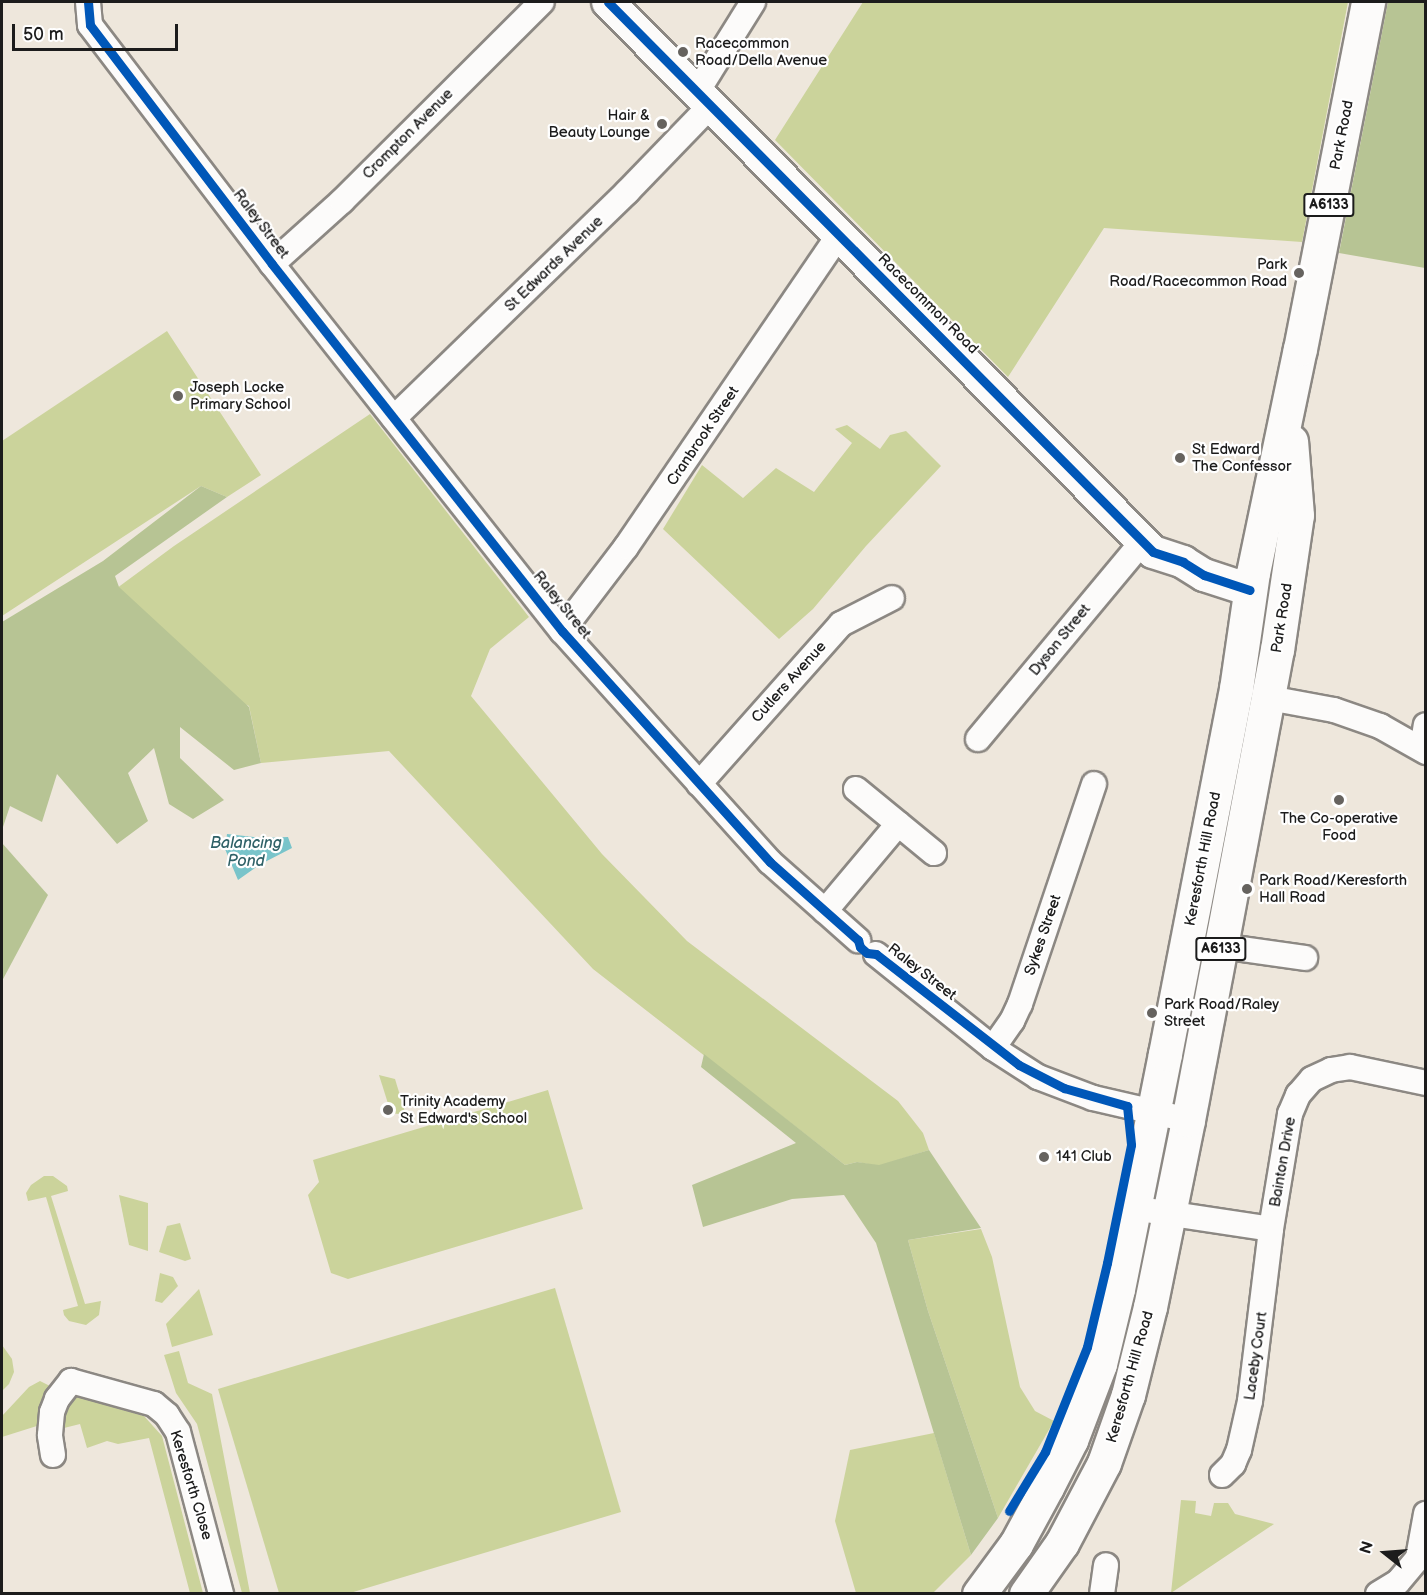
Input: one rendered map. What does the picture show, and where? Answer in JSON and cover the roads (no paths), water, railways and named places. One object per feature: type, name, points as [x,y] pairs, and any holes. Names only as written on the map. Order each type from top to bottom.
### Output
[{"type":"highway","name":"Park Road","points":[[1237,682],[1252,581],[1368,2]]},
{"type":"highway","name":"Park Road","points":[[1270,690],[1297,515],[1288,409]]},
{"type":"highway","points":[[1252,581],[1286,588]]},
{"type":"highway","points":[[1237,682],[1270,690]]},
{"type":"highway","name":"Keresforth Hill Road","points":[[1004,1587],[1086,1402],[1100,1364],[1135,1208],[1237,682]]},
{"type":"highway","name":"Keresforth Hill Road","points":[[1004,1587],[1044,1572],[1067,1534],[1116,1432],[1135,1367],[1169,1214],[1270,690]]},
{"type":"street","name":"Raley Street","points":[[88,2],[90,25],[272,264],[562,631],[770,862],[867,947],[993,1048],[1038,1077],[1064,1088],[1154,1112]]},
{"type":"street","name":"Crompton Avenue","points":[[272,264],[342,201],[542,2]]},
{"type":"street","name":"Racecommon Road","points":[[608,2],[1153,552],[1183,562],[1204,575],[1252,581]]},
{"type":"street","name":"St Edwards Avenue","points":[[394,418],[627,192],[704,99],[753,2]]},
{"type":"street","name":"Cranbrook Street","points":[[562,631],[626,548],[838,236]]},
{"type":"street","name":"Dyson Street","points":[[978,739],[1142,542]]},
{"type":"street","name":"Cutlers Avenue","points":[[699,784],[841,624],[892,598]]},
{"type":"street","points":[[1270,690],[1301,691],[1334,710],[1380,726],[1424,751],[1425,725]]},
{"type":"street","name":"Sykes Street","points":[[993,1048],[1012,1021],[1020,1004],[1093,821],[1094,784]]},
{"type":"street","points":[[856,789],[934,853]]},
{"type":"street","points":[[825,911],[898,824]]},
{"type":"street","points":[[1221,946],[1305,958]]},
{"type":"street","name":"Bainton Drive","points":[[1271,1229],[1290,1114],[1298,1095],[1312,1079],[1331,1070],[1350,1067],[1425,1083]]},
{"type":"street","points":[[1154,1112],[1188,1120]]},
{"type":"street","points":[[1135,1208],[1271,1229]]},
{"type":"street","name":"Laceby Court","points":[[1222,1476],[1233,1464],[1239,1450],[1250,1401],[1271,1229]]},
{"type":"street","name":"Keresforth Close","points":[[53,1455],[50,1435],[52,1412],[57,1399],[71,1381],[154,1404],[167,1415],[178,1432],[221,1593]]},
{"type":"street","points":[[1378,1593],[1398,1582],[1418,1558],[1425,1514]]},
{"type":"street","points":[[1102,1593],[1106,1565]]},
{"type":"water","name":"Balancing Pond","points":[[227,834],[264,838],[288,837],[292,848],[259,865],[238,880],[225,849]]},
{"type":"place","name":"Racecommon Road/Della Avenue","points":[[683,52]]},
{"type":"place","name":"Hair & Beauty Lounge","points":[[662,124]]},
{"type":"place","name":"Park Road/Racecommon Road","points":[[1299,273]]},
{"type":"place","name":"Joseph Locke Primary School","points":[[178,396]]},
{"type":"place","name":"St Edward The Confessor","points":[[1180,458]]},
{"type":"place","name":"The Co-operative Food","points":[[1339,800]]},
{"type":"place","name":"Park Road/Keresforth Hall Road","points":[[1247,889]]},
{"type":"place","name":"Park Road/Raley Street","points":[[1152,1013]]},
{"type":"place","name":"Trinity Academy St Edward's School","points":[[388,1110]]},
{"type":"place","name":"141 Club","points":[[1044,1157]]}]
